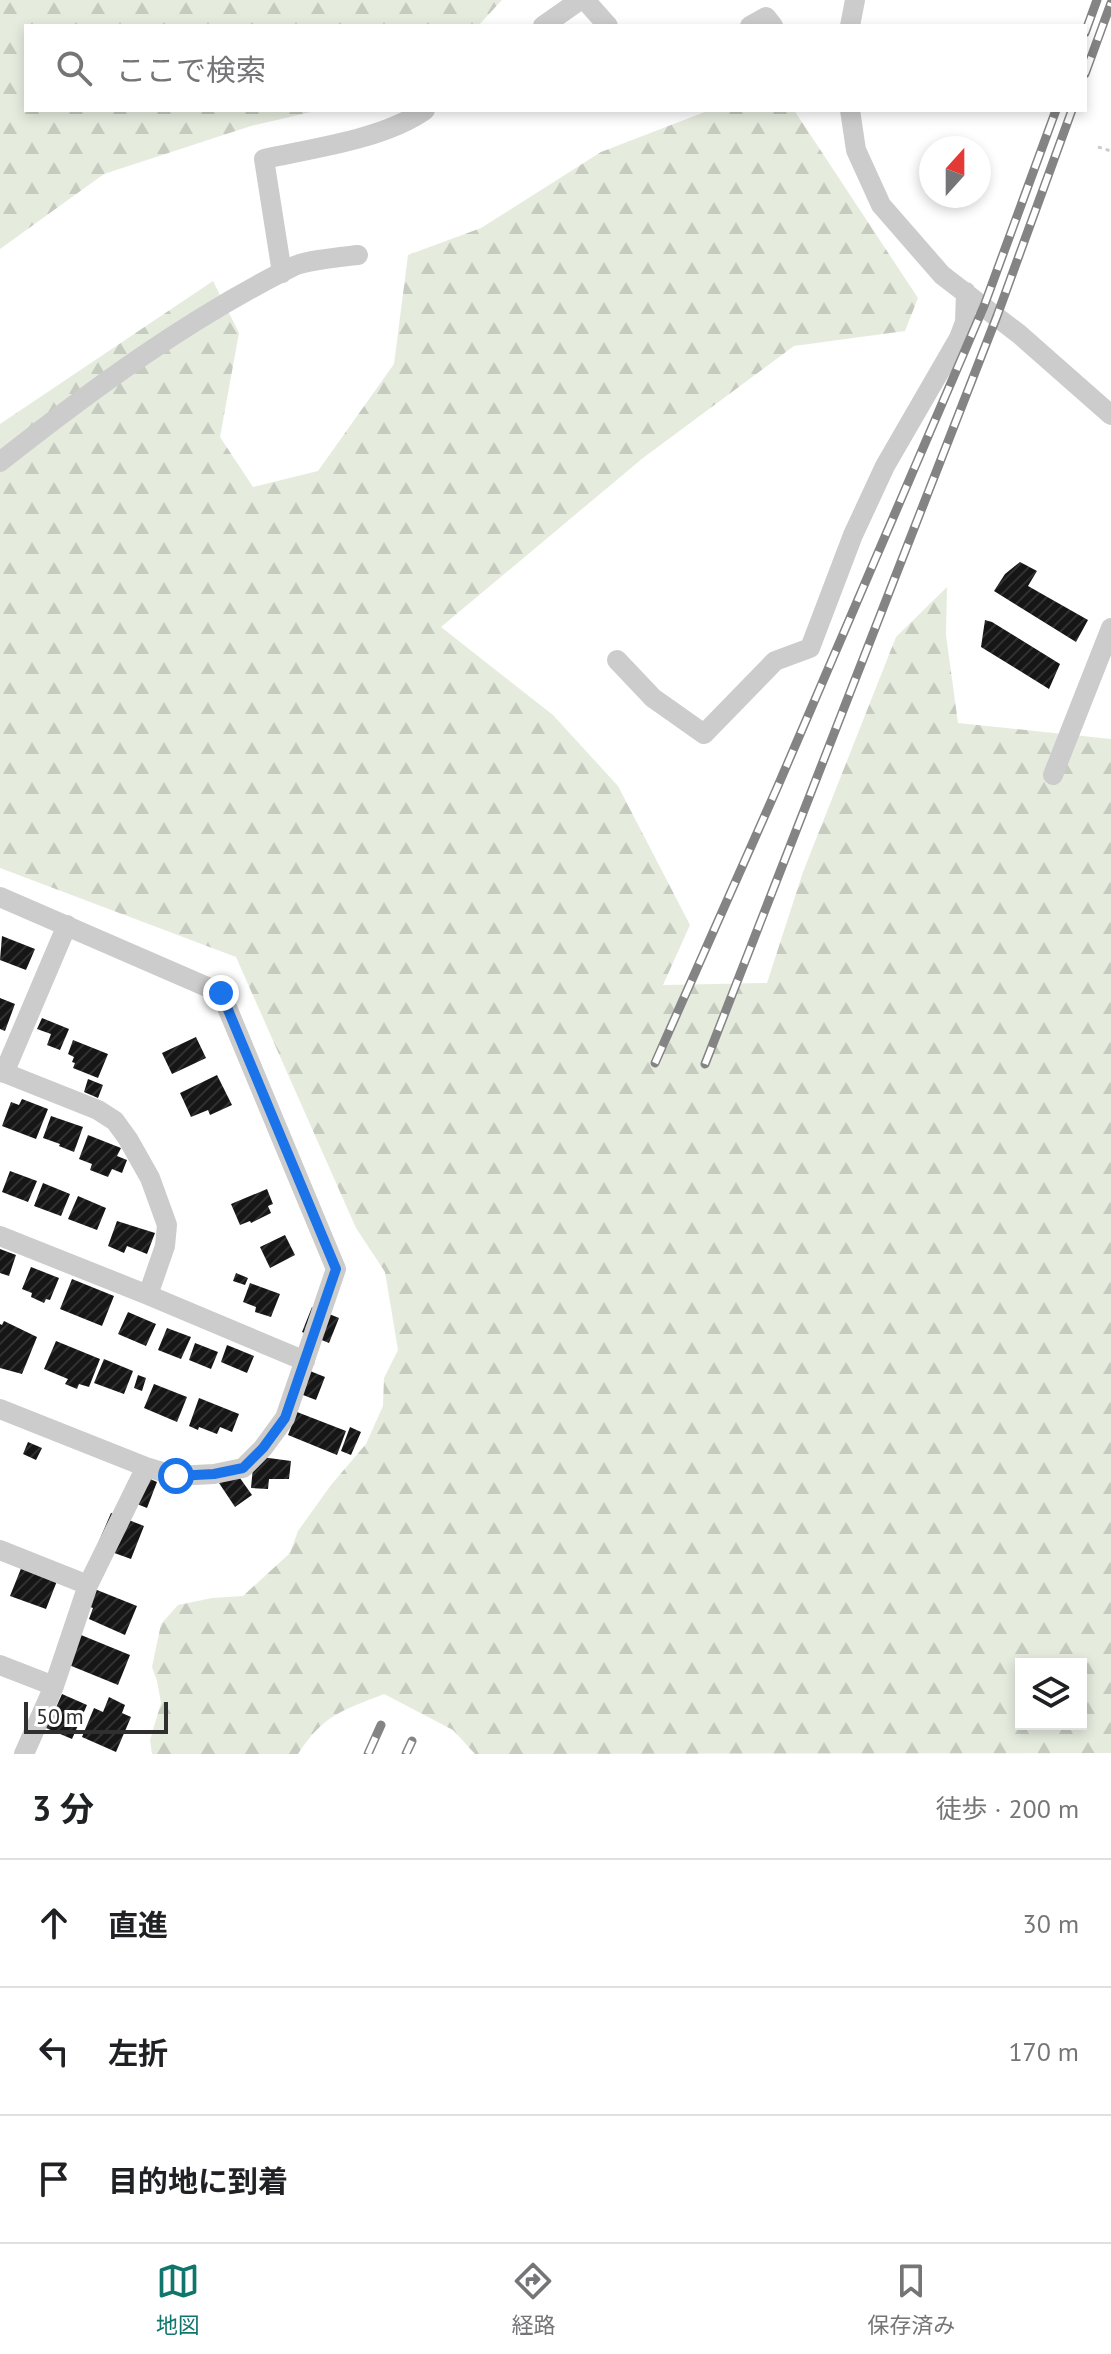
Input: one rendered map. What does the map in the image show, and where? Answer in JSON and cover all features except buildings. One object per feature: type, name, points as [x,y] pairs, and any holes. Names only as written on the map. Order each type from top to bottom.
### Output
[{"type":"street","points":[[546,24],[583,0],[606,24]]},
{"type":"street","points":[[850,24],[855,0]]},
{"type":"street","points":[[282,273],[264,159],[379,133],[422,112]]},
{"type":"street","points":[[850,112],[856,150],[881,205],[942,275],[1019,334],[1111,415]]},
{"type":"street","points":[[0,462],[135,361],[230,302],[294,265],[358,255]]},
{"type":"street","points":[[617,660],[653,698],[704,734],[775,661],[810,648],[853,535],[885,466],[959,338],[965,322],[966,292]]},
{"type":"street","points":[[1053,775],[1111,628]]},
{"type":"street","points":[[0,897],[221,993],[336,1269],[285,1418],[263,1448],[243,1468],[214,1474],[176,1476],[0,1409]]},
{"type":"street","points":[[67,925],[2,1072],[98,1110],[115,1121],[128,1139],[150,1178],[167,1225],[165,1246],[148,1295]]},
{"type":"street","points":[[0,1236],[305,1361]]},
{"type":"street","points":[[24,1754],[54,1686],[88,1585],[146,1467]]},
{"type":"street","points":[[0,1550],[88,1585]]},
{"type":"street","points":[[0,1665],[54,1686]]},
{"type":"path","points":[[1098,147],[1111,151]]},
{"type":"green space","points":[[0,0],[502,0],[480,24],[24,24],[24,112],[311,112],[251,126],[104,174],[0,249]]},
{"type":"green space","points":[[705,112],[795,112],[918,298],[905,331],[794,346],[643,458],[441,627],[553,715],[618,786],[690,925],[663,985],[767,983],[803,872],[896,637],[947,587],[946,635],[958,723],[1111,739],[1111,1753],[475,1754],[453,1730],[384,1694],[335,1715],[316,1730],[298,1754],[152,1754],[150,1740],[161,1703],[152,1667],[161,1624],[178,1605],[243,1596],[290,1553],[298,1531],[366,1444],[383,1406],[384,1378],[398,1350],[385,1272],[356,1228],[236,957],[0,868],[0,424],[213,281],[239,333],[220,437],[253,487],[318,471],[394,364],[408,255],[481,228],[601,152]]},
{"type":"railway","points":[[1087,28],[1097,0]]},
{"type":"railway","points":[[1087,69],[1111,3]]},
{"type":"railway","points":[[655,1063],[984,306],[1055,112]]},
{"type":"railway","points":[[705,1064],[997,316],[1071,112]]},
{"type":"railway","points":[[368,1754],[381,1725]]},
{"type":"railway","points":[[406,1754],[412,1741]]},
{"type":"route","points":[[176,1476],[214,1474],[243,1468],[263,1448],[285,1418],[336,1269],[221,993]]}]
